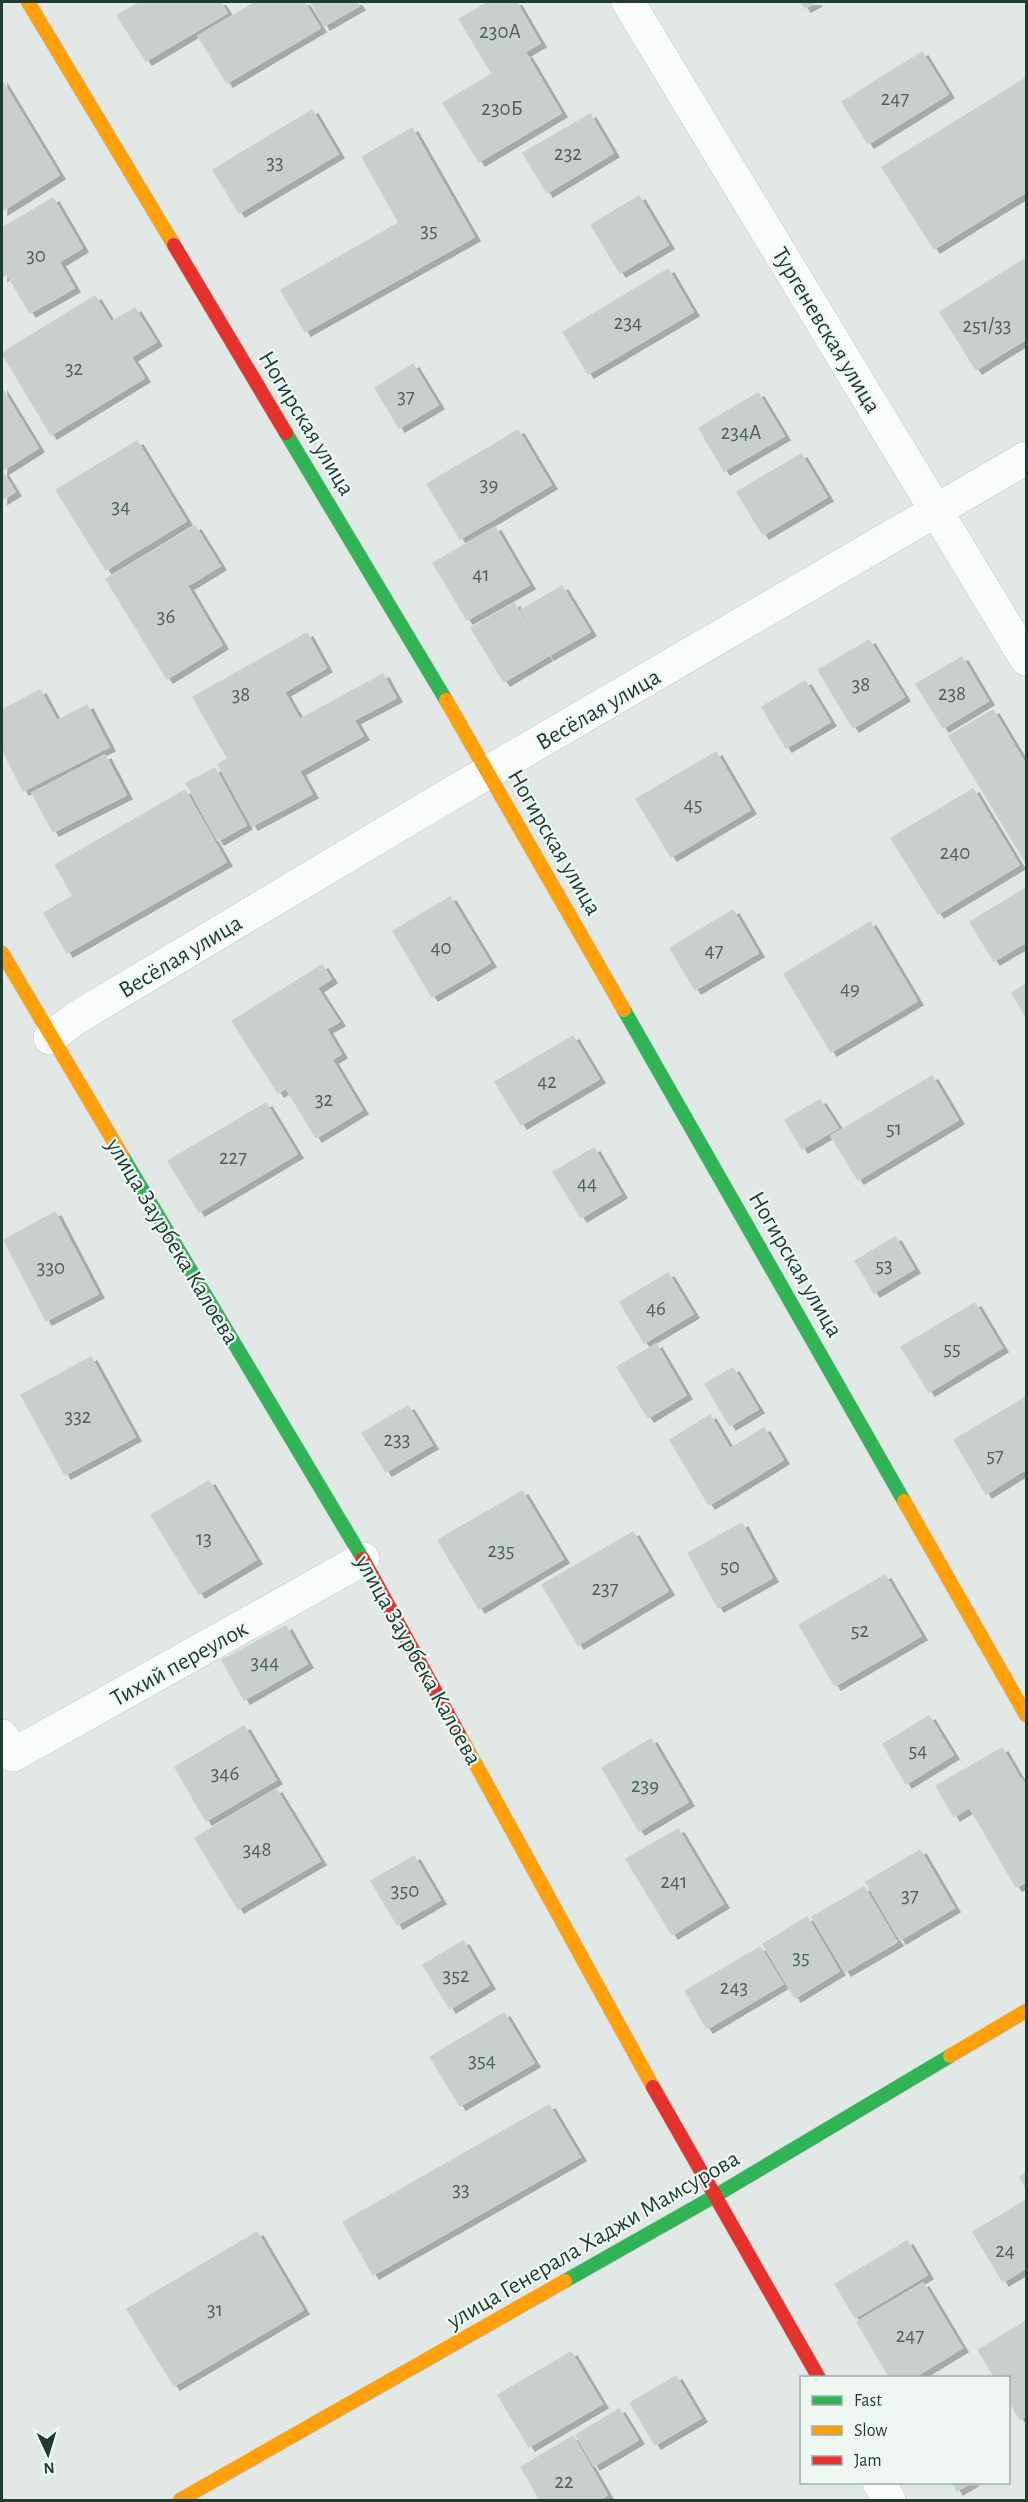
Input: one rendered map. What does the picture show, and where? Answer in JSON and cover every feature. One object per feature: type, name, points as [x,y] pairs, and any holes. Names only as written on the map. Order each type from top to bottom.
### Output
[{"type":"street","name":"Ногирская улица","points":[[28,2],[489,772],[1026,1714]]},
{"type":"street","name":"Тургеневская улица","points":[[628,2],[1026,659]]},
{"type":"street","name":"Весёлая улица","points":[[50,1038],[76,1018],[489,772],[1026,459]]},
{"type":"street","name":"улица Заурбека Калоева","points":[[2,953],[50,1038],[363,1559],[715,2196],[818,2376]]},
{"type":"street","name":"Тихий переулок","points":[[2,1736],[13,1755],[363,1559]]},
{"type":"street","name":"улица Генерала Хаджи Мамсурова","points":[[180,2500],[715,2196],[1026,2011]]},
{"type":"street","points":[[880,2484],[889,2500]]},
{"type":"building","points":[[141,2],[220,2],[227,13],[146,61],[117,15]]},
{"type":"building","points":[[256,2],[304,2],[320,28],[227,83],[198,36]]},
{"type":"building","points":[[311,2],[356,2],[359,6],[324,26]]},
{"type":"building","points":[[489,2],[516,2],[540,43],[491,72],[459,19]]},
{"type":"building","points":[[801,2],[816,2],[805,8]]},
{"type":"building","points":[[922,52],[948,94],[868,144],[842,102]]},
{"type":"building","points":[[526,54],[561,113],[479,162],[443,103]]},
{"type":"building","points":[[1026,78],[1026,192],[934,249],[882,167]]},
{"type":"building","points":[[2,81],[59,175],[2,211]]},
{"type":"building","points":[[312,110],[338,154],[239,213],[213,170]]},
{"type":"building","points":[[590,114],[613,153],[547,193],[523,153]]},
{"type":"building","points":[[412,128],[474,237],[305,332],[281,290],[399,223],[362,157]]},
{"type":"building","points":[[639,196],[668,245],[620,273],[591,225]]},
{"type":"building","points":[[53,198],[82,248],[59,262],[74,288],[30,313],[7,274],[2,277],[2,228]]},
{"type":"building","points":[[1026,258],[1026,339],[976,370],[940,312]]},
{"type":"building","points":[[668,269],[693,312],[588,374],[563,332]]},
{"type":"building","points":[[95,296],[111,322],[135,308],[156,342],[131,357],[144,378],[51,435],[2,353]]},
{"type":"building","points":[[413,364],[438,405],[399,428],[375,388]]},
{"type":"building","points":[[2,389],[38,448],[2,471]]},
{"type":"building","points":[[758,393],[784,436],[724,471],[699,428]]},
{"type":"building","points":[[518,430],[551,485],[460,539],[427,484]]},
{"type":"building","points":[[137,441],[186,521],[106,570],[56,490]]},
{"type":"building","points":[[801,454],[827,497],[763,535],[737,492]]},
{"type":"building","points":[[2,471],[15,492],[2,500]]},
{"type":"building","points":[[195,526],[220,566],[187,586],[222,645],[167,679],[106,579]]},
{"type":"building","points":[[495,527],[529,585],[467,620],[433,563]]},
{"type":"building","points":[[562,586],[590,632],[548,656],[521,610]]},
{"type":"building","points":[[514,603],[546,657],[504,682],[471,628]]},
{"type":"building","points":[[307,633],[326,668],[284,692],[300,720],[228,759],[193,697]]},
{"type":"building","points":[[869,640],[904,697],[853,728],[818,670]]},
{"type":"building","points":[[962,657],[988,701],[943,728],[916,684]]},
{"type":"building","points":[[383,674],[396,698],[354,720],[363,736],[299,771],[312,794],[252,826],[218,764]]},
{"type":"building","points":[[805,681],[830,722],[786,748],[762,707]]},
{"type":"building","points":[[40,690],[57,721],[87,705],[109,747],[23,791],[2,749],[2,710]]},
{"type":"building","points":[[993,710],[1026,765],[1025,861],[949,736]]},
{"type":"building","points":[[716,752],[750,810],[671,857],[636,799]]},
{"type":"building","points":[[105,755],[126,795],[53,832],[32,793]]},
{"type":"building","points":[[215,768],[246,825],[218,841],[186,783]]},
{"type":"building","points":[[973,789],[1019,865],[938,914],[891,838]]},
{"type":"building","points":[[185,790],[226,862],[67,953],[44,913],[73,896],[55,865]]},
{"type":"building","points":[[1026,888],[1026,942],[994,961],[970,922]]},
{"type":"building","points":[[450,897],[490,963],[432,997],[393,931]]},
{"type":"building","points":[[733,910],[758,953],[695,990],[670,948]]},
{"type":"building","points":[[870,922],[917,1001],[831,1052],[784,974]]},
{"type":"building","points":[[322,965],[331,979],[317,988],[339,1022],[326,1029],[341,1054],[278,1093],[232,1021]]},
{"type":"building","points":[[1026,984],[1026,1017],[1012,993]]},
{"type":"building","points":[[573,1036],[599,1079],[521,1125],[495,1082]]},
{"type":"building","points":[[332,1060],[362,1110],[316,1138],[286,1088]]},
{"type":"building","points":[[932,1076],[958,1120],[858,1180],[831,1136]]},
{"type":"building","points":[[820,1100],[838,1128],[802,1149],[785,1120]]},
{"type":"building","points":[[266,1103],[297,1154],[199,1212],[168,1161]]},
{"type":"building","points":[[594,1148],[621,1194],[581,1218],[553,1172]]},
{"type":"building","points":[[55,1212],[98,1294],[46,1321],[4,1240]]},
{"type":"building","points":[[895,1237],[914,1269],[874,1293],[855,1261]]},
{"type":"building","points":[[668,1273],[693,1314],[644,1343],[620,1302]]},
{"type":"building","points":[[975,1303],[1002,1348],[929,1392],[901,1347]]},
{"type":"building","points":[[656,1344],[686,1395],[648,1418],[617,1367]]},
{"type":"building","points":[[91,1357],[135,1437],[65,1475],[21,1395]]},
{"type":"building","points":[[733,1368],[758,1409],[730,1426],[705,1384]]},
{"type":"building","points":[[1026,1397],[1026,1469],[986,1494],[954,1440]]},
{"type":"building","points":[[408,1406],[432,1445],[386,1472],[362,1433]]},
{"type":"building","points":[[710,1415],[730,1449],[764,1428],[783,1460],[709,1505],[670,1440]]},
{"type":"building","points":[[209,1481],[256,1560],[199,1594],[151,1515]]},
{"type":"building","points":[[522,1491],[563,1559],[479,1609],[438,1540]]},
{"type":"building","points":[[742,1523],[772,1578],[718,1608],[688,1553]]},
{"type":"building","points":[[633,1532],[668,1591],[578,1645],[542,1585]]},
{"type":"building","points":[[885,1575],[921,1636],[835,1686],[799,1625]]},
{"type":"building","points":[[286,1626],[307,1664],[244,1700],[222,1660]]},
{"type":"building","points":[[929,1716],[953,1755],[906,1784],[883,1744]]},
{"type":"building","points":[[244,1726],[276,1780],[206,1821],[175,1767]]},
{"type":"building","points":[[651,1739],[688,1802],[639,1831],[602,1768]]},
{"type":"building","points":[[1002,1748],[1019,1777],[954,1817],[936,1786]]},
{"type":"building","points":[[1021,1778],[1026,1788],[1026,1882],[1016,1887],[970,1808]]},
{"type":"building","points":[[276,1789],[320,1861],[238,1909],[195,1838]]},
{"type":"building","points":[[678,1829],[723,1904],[672,1935],[626,1859]]},
{"type":"building","points":[[920,1850],[954,1908],[900,1940],[866,1882]]},
{"type":"building","points":[[414,1856],[440,1900],[397,1925],[371,1881]]},
{"type":"building","points":[[864,1887],[897,1942],[845,1972],[812,1917]]},
{"type":"building","points":[[807,1917],[839,1971],[795,1998],[763,1944]]},
{"type":"building","points":[[463,1941],[489,1985],[450,2009],[423,1965]]},
{"type":"building","points":[[760,1947],[783,1984],[707,2029],[685,1991]]},
{"type":"building","points":[[504,2013],[534,2063],[460,2106],[430,2057]]},
{"type":"building","points":[[549,2105],[580,2157],[373,2275],[343,2222]]},
{"type":"building","points":[[1026,2173],[1026,2188],[1020,2177]]},
{"type":"building","points":[[1026,2200],[1026,2268],[1003,2282],[973,2232]]},
{"type":"building","points":[[257,2232],[303,2310],[174,2386],[127,2309]]},
{"type":"building","points":[[907,2241],[927,2275],[855,2318],[835,2284]]},
{"type":"building","points":[[923,2283],[962,2348],[916,2376],[889,2376],[857,2322]]},
{"type":"building","points":[[1026,2321],[1026,2416],[1020,2419],[1010,2403],[1010,2376],[994,2376],[978,2350]]},
{"type":"building","points":[[571,2352],[602,2404],[529,2447],[498,2395]]},
{"type":"building","points":[[676,2376],[701,2418],[655,2445],[630,2403]]},
{"type":"building","points":[[619,2409],[638,2440],[594,2466],[576,2435]]},
{"type":"building","points":[[573,2436],[607,2495],[599,2500],[540,2500],[521,2467]]},
{"type":"building","points":[[953,2484],[969,2484],[957,2491]]},
{"type":"traffic: fast","points":[[286,433],[446,700]]},
{"type":"traffic: fast","points":[[624,1010],[904,1501]]},
{"type":"traffic: fast","points":[[123,1157],[363,1559]]},
{"type":"traffic: fast","points":[[565,2281],[715,2196],[950,2056]]},
{"type":"traffic: slow","points":[[28,2],[174,245]]},
{"type":"traffic: slow","points":[[446,700],[624,1010]]},
{"type":"traffic: slow","points":[[2,953],[123,1157]]},
{"type":"traffic: slow","points":[[904,1501],[1026,1715]]},
{"type":"traffic: slow","points":[[459,1734],[653,2087]]},
{"type":"traffic: slow","points":[[950,2056],[1026,2011]]},
{"type":"traffic: slow","points":[[180,2500],[565,2281]]},
{"type":"traffic: jam","points":[[174,245],[286,433]]},
{"type":"traffic: jam","points":[[363,1559],[459,1734]]},
{"type":"traffic: jam","points":[[653,2087],[818,2376]]}]
